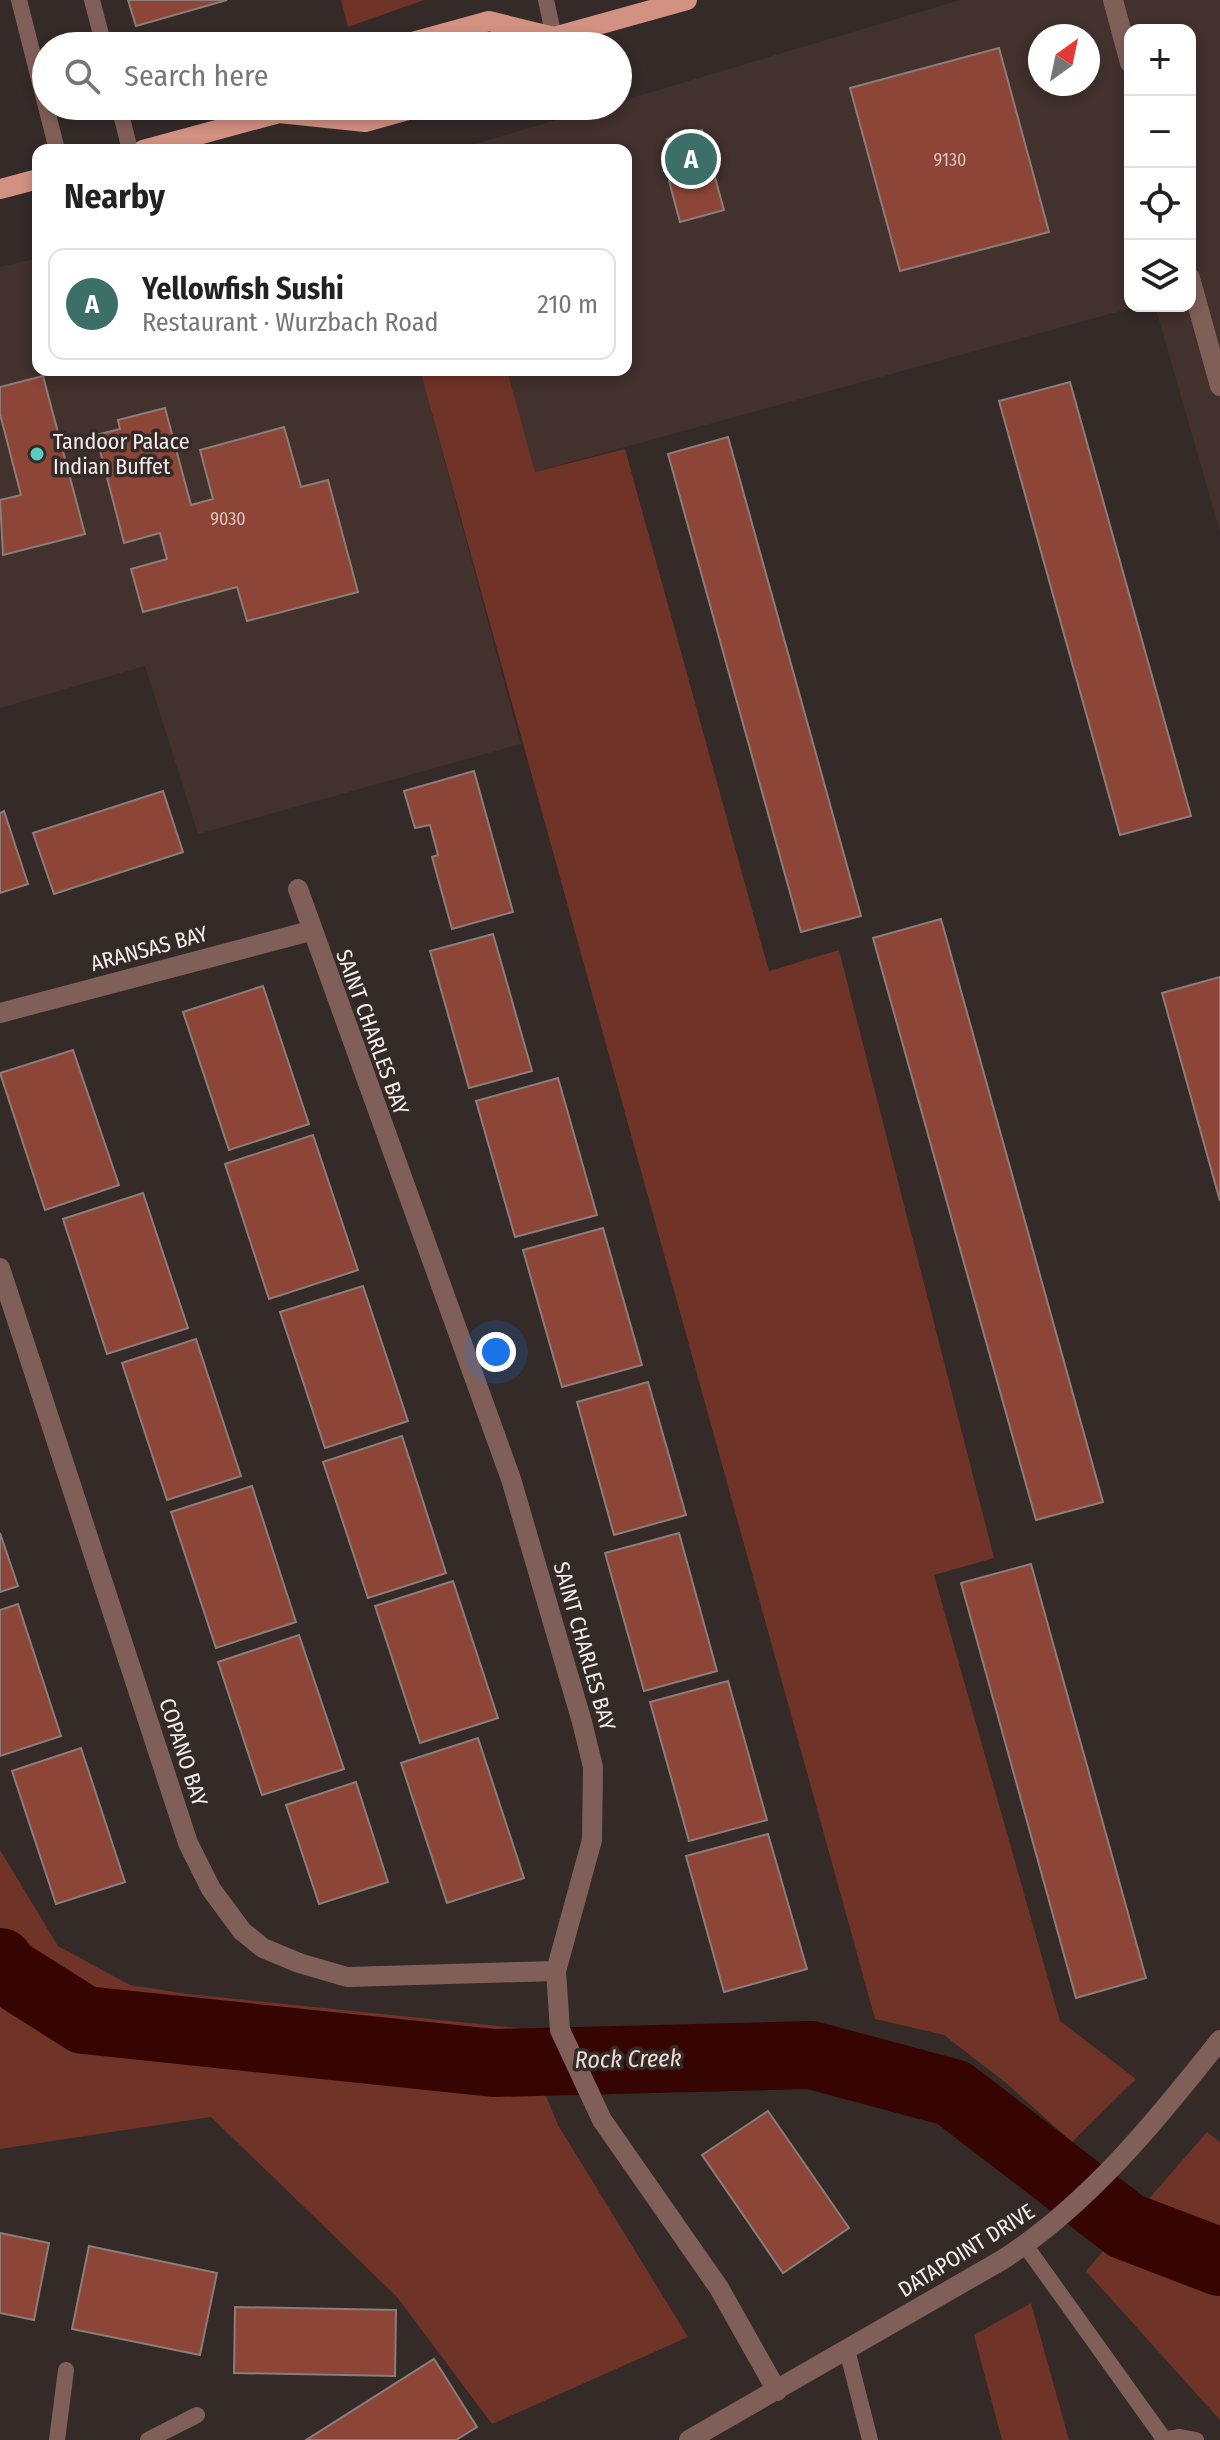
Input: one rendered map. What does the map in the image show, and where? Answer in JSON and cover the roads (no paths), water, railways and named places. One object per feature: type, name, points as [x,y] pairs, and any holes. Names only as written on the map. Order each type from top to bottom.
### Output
[{"type":"main road","points":[[580,32],[687,0]]},
{"type":"main road","points":[[449,32],[489,21],[523,32]]},
{"type":"main road","points":[[163,144],[245,120]]},
{"type":"main road","points":[[352,120],[372,120]]},
{"type":"main road","points":[[0,189],[32,181]]},
{"type":"street","points":[[1113,0],[1124,41]]},
{"type":"street","points":[[1196,300],[1220,386]]},
{"type":"street","name":"SAINT CHARLES BAY","points":[[298,889],[310,931],[511,1479],[593,1767],[592,1840],[556,1971],[560,2030],[583,2086],[602,2120],[719,2288],[777,2391]]},
{"type":"street","name":"ARANSAS BAY","points":[[0,1013],[310,931]]},
{"type":"street","name":"COPANO BAY","points":[[0,1268],[188,1843],[211,1889],[242,1931],[263,1948],[299,1963],[347,1977],[556,1971]]},
{"type":"street","name":"DATAPOINT DRIVE","points":[[689,2440],[847,2350],[1047,2229],[1127,2151],[1220,2040]]},
{"type":"lane","points":[[19,0],[32,51]]},
{"type":"lane","points":[[92,0],[100,32]]},
{"type":"lane","points":[[546,0],[549,32]]},
{"type":"lane","points":[[49,120],[55,144]]},
{"type":"lane","points":[[122,120],[128,144]]},
{"type":"lane","points":[[1025,2245],[1163,2439],[1196,2440]]},
{"type":"lane","points":[[847,2350],[870,2440]]},
{"type":"lane","points":[[57,2440],[66,2370]]},
{"type":"lane","points":[[148,2440],[197,2415]]},
{"type":"waterway","name":"Rock Creek","points":[[0,1962],[5,1970],[84,2020],[494,2063],[811,2055],[953,2093],[1126,2226],[1220,2262]]},
{"type":"place","name":"Yellowfish Sushi","points":[[691,159]]},
{"type":"place","name":"Tandoor Palace Indian Buffet","points":[[37,454]]}]
